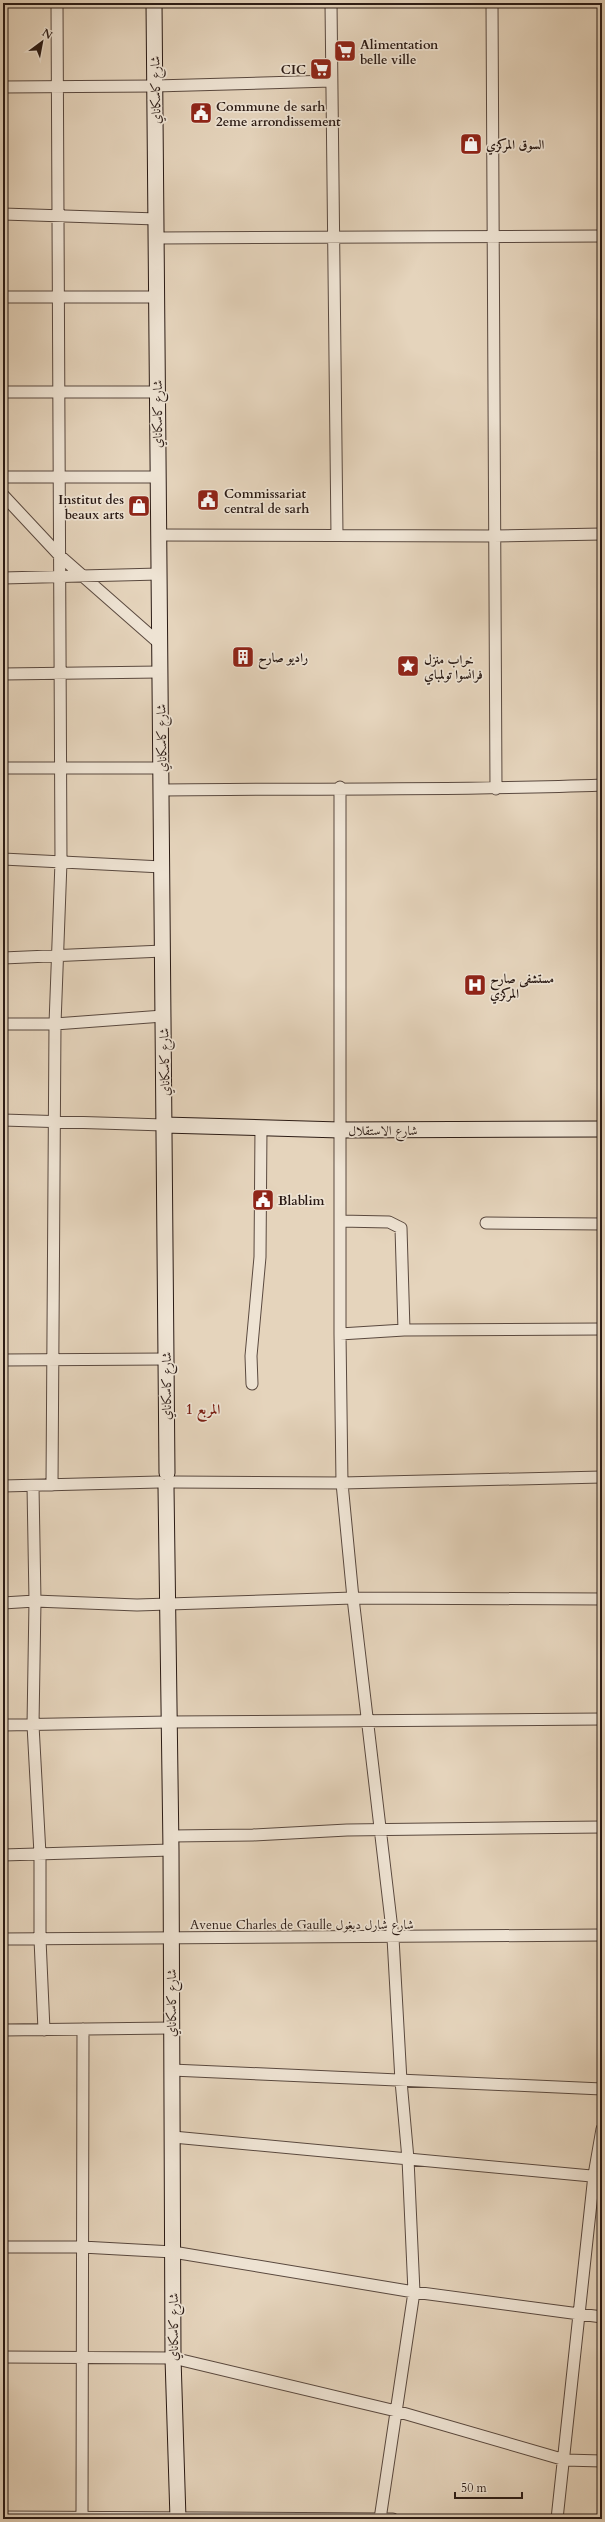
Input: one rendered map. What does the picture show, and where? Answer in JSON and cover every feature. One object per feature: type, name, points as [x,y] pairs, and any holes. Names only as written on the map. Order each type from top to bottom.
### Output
[{"type":"street","points":[[52,1485],[56,1120],[55,1024],[60,862],[59,768],[61,577],[57,392],[59,296],[56,3]]},
{"type":"street","name":"شارع كاسكاناي","points":[[154,3],[157,219],[159,643],[164,950],[163,1016],[166,1481],[169,1604],[171,1843],[173,2358],[178,2519]]},
{"type":"street","points":[[331,3],[332,238],[337,536]]},
{"type":"street","points":[[492,3],[496,789]]},
{"type":"street","points":[[3,87],[155,86],[331,81]]},
{"type":"street","points":[[3,214],[157,219]]},
{"type":"street","points":[[157,238],[332,238],[492,235],[602,236]]},
{"type":"street","points":[[3,297],[157,297]]},
{"type":"street","points":[[3,392],[157,392]]},
{"type":"street","points":[[3,477],[158,477]]},
{"type":"street","points":[[3,495],[60,556],[159,643]]},
{"type":"street","points":[[159,535],[494,536],[602,534]]},
{"type":"street","points":[[3,578],[84,578],[159,574]]},
{"type":"street","points":[[3,674],[160,672]]},
{"type":"street","points":[[3,768],[161,768]]},
{"type":"street","points":[[162,790],[340,787],[496,789],[602,785]]},
{"type":"street","points":[[340,787],[340,1334],[342,1483],[353,1598],[393,1938],[401,2081],[408,2159],[414,2292],[380,2519]]},
{"type":"street","points":[[3,859],[162,867]]},
{"type":"street","points":[[3,958],[58,954],[164,950]]},
{"type":"street","points":[[3,1024],[55,1024],[163,1016]]},
{"type":"street","points":[[3,1120],[56,1120],[164,1125]]},
{"type":"street","name":"شارع الاستقلال","points":[[164,1125],[340,1130],[602,1129]]},
{"type":"street","points":[[252,1384],[251,1356],[260,1257],[261,1127]]},
{"type":"street","points":[[340,1221],[389,1222],[401,1228],[404,1330]]},
{"type":"street","points":[[486,1223],[602,1224]]},
{"type":"street","points":[[340,1334],[404,1330],[602,1329]]},
{"type":"street","points":[[3,1360],[166,1358]]},
{"type":"street","points":[[3,1486],[166,1481],[342,1483],[602,1477]]},
{"type":"street","points":[[33,1486],[35,1601],[33,1725],[40,1854],[40,1939],[44,2030]]},
{"type":"street","points":[[3,1603],[35,1601],[137,1605],[353,1598],[602,1599]]},
{"type":"street","points":[[3,1725],[169,1722],[602,1719]]},
{"type":"street","points":[[3,1855],[40,1854],[171,1843],[381,1830],[602,1827]]},
{"type":"street","name":"Avenue Charles de Gaulle شارع شارل ديغول","points":[[3,1940],[393,1938],[602,1935]]},
{"type":"street","points":[[3,2030],[171,2028]]},
{"type":"street","points":[[82,2518],[83,2029]]},
{"type":"street","points":[[172,2070],[602,2089]]},
{"type":"street","points":[[557,2519],[565,2460],[580,2314],[598,2176],[602,2129]]},
{"type":"street","points":[[173,2137],[598,2176]]},
{"type":"street","points":[[3,2247],[82,2247],[173,2252],[414,2292],[602,2317]]},
{"type":"street","points":[[3,2357],[173,2358],[396,2412],[565,2460],[602,2461]]},
{"type":"street","points":[[3,2517],[392,2519]]},
{"type":"place","name":"Alimentation belle ville","points":[[345,51]]},
{"type":"place","name":"CIC","points":[[321,69]]},
{"type":"place","name":"Commune de sarh 2eme arrondissement","points":[[201,113]]},
{"type":"place","name":"السوق المركزي","points":[[471,144]]},
{"type":"place","name":"Commissariat central de sarh","points":[[208,500]]},
{"type":"place","name":"Institut des beaux arts","points":[[139,506]]},
{"type":"place","name":"راديو صارح","points":[[243,657]]},
{"type":"place","name":"خراب منزل فرانسوا تولمباي","points":[[408,666]]},
{"type":"place","name":"مستشفى صارح المركزي","points":[[475,985]]},
{"type":"place","name":"Blablim","points":[[263,1200]]},
{"type":"district","name":"المربع 1","points":[[203,1409]]}]
